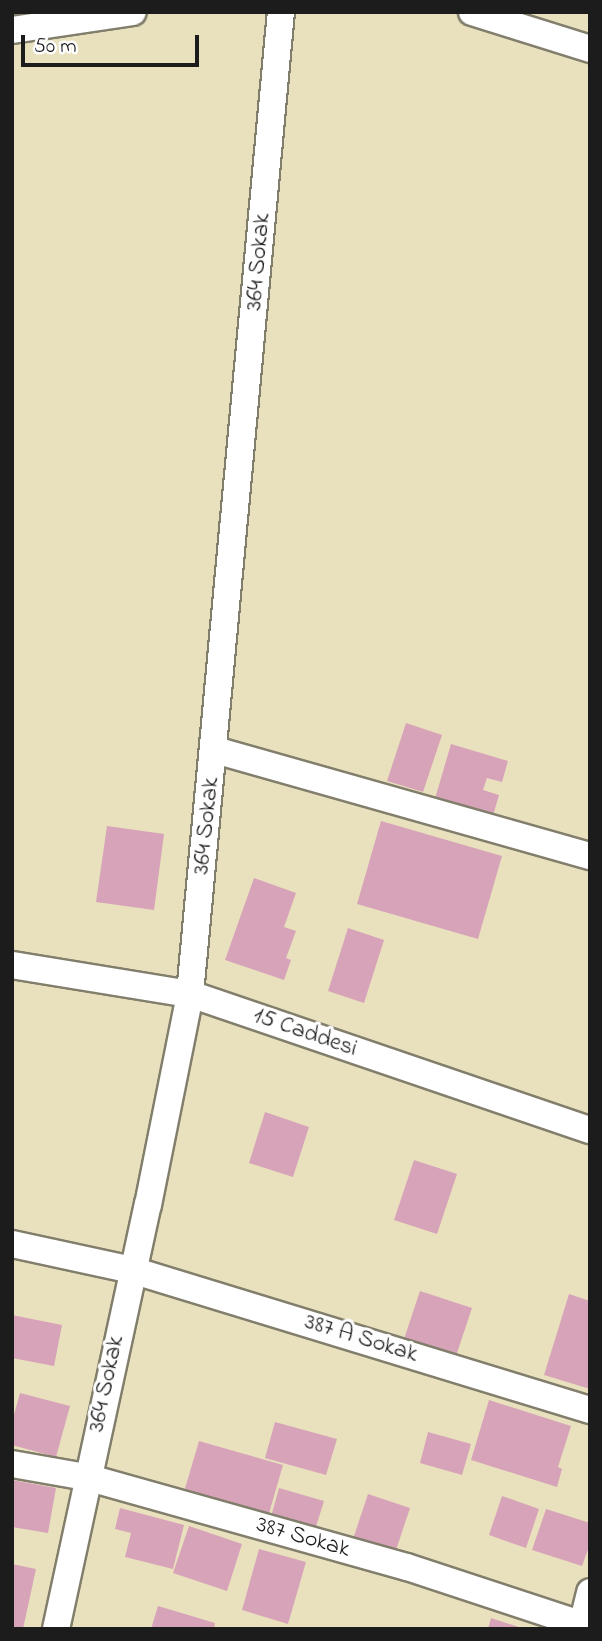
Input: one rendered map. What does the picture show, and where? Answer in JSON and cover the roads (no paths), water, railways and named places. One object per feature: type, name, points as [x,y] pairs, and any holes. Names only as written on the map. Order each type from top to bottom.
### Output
[{"type":"street","points":[[12,30],[133,12]]},
{"type":"street","name":"364 Sokak","points":[[56,1629],[86,1477],[148,1205],[190,993],[215,750],[281,12]]},
{"type":"street","points":[[472,12],[590,49]]},
{"type":"street","points":[[215,750],[590,856]]},
{"type":"street","name":"15 Caddesi","points":[[12,965],[190,993],[590,1130]]},
{"type":"street","name":"387 A Sokak","points":[[12,1244],[132,1270],[590,1410]]},
{"type":"street","name":"387 Sokak","points":[[12,1464],[86,1477],[407,1567],[584,1627]]},
{"type":"street","points":[[584,1627],[590,1592]]}]
